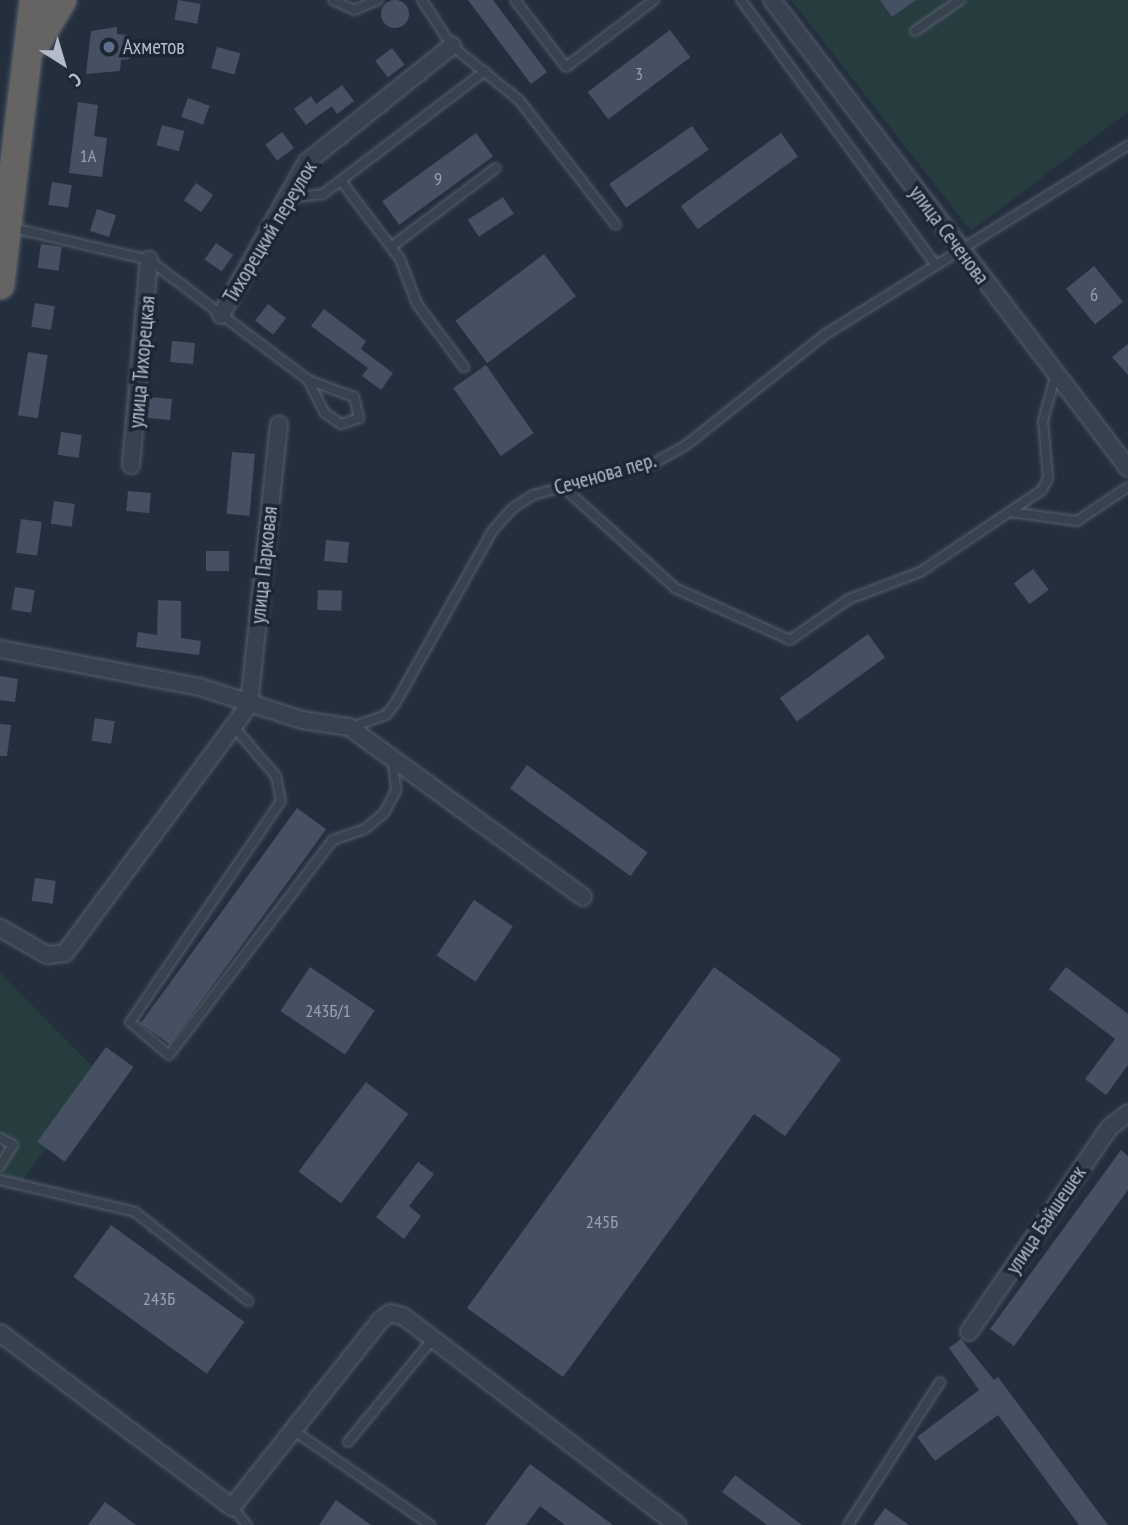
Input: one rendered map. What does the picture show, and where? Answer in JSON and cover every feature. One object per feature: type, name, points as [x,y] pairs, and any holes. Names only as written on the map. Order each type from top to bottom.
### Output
[{"type":"highway","points":[[20,102],[39,32],[62,0]]},
{"type":"highway","points":[[0,285],[3,227],[20,102],[39,4]]},
{"type":"street","name":"улица Сеченова","points":[[772,0],[1128,468]]},
{"type":"street","name":"Тихорецкий переулок","points":[[221,315],[307,162],[452,46]]},
{"type":"street","name":"улица Тихорецкая","points":[[131,465],[149,260]]},
{"type":"street","name":"улица Парковая","points":[[249,705],[279,425]]},
{"type":"street","points":[[0,649],[200,687],[249,705],[349,727],[583,897]]},
{"type":"street","points":[[0,928],[47,955],[65,953],[249,705]]},
{"type":"street","name":"улица Байшешек","points":[[969,1332],[1109,1128],[1128,1113]]},
{"type":"street","points":[[0,1333],[232,1507],[292,1430],[390,1313],[433,1339],[677,1525]]},
{"type":"lane","points":[[333,0],[354,9],[378,0]]},
{"type":"lane","points":[[422,0],[452,46],[519,100],[616,225]]},
{"type":"lane","points":[[515,0],[566,67],[654,0]]},
{"type":"lane","points":[[741,0],[934,262]]},
{"type":"lane","points":[[915,31],[960,0]]},
{"type":"lane","points":[[287,198],[315,198],[485,71]]},
{"type":"lane","name":"Сеченова пер.","points":[[349,727],[369,724],[396,702],[493,530],[533,495],[654,463],[685,446],[826,334],[934,262],[1128,145]]},
{"type":"lane","points":[[391,247],[496,168]]},
{"type":"lane","points":[[341,181],[391,247],[418,304],[464,367]]},
{"type":"lane","points":[[3,227],[149,260],[308,380],[354,397],[359,418],[341,424],[325,413],[308,380]]},
{"type":"lane","points":[[563,487],[669,584],[782,640],[849,599],[920,572],[1042,490],[1048,478],[1043,421],[1056,373]]},
{"type":"lane","points":[[1009,512],[1077,521],[1128,487]]},
{"type":"lane","points":[[233,726],[276,776],[281,801],[130,1022],[169,1055],[332,841],[365,829],[384,813],[396,790],[393,758]]},
{"type":"lane","points":[[0,1138],[13,1145],[0,1166]]},
{"type":"lane","points":[[0,1180],[135,1212],[248,1301]]},
{"type":"lane","points":[[348,1442],[433,1339]]},
{"type":"lane","points":[[848,1525],[940,1382]]},
{"type":"lane","points":[[292,1430],[430,1525]]},
{"type":"lane","points":[[232,1507],[247,1525]]},
{"type":"green space","points":[[791,0],[1128,0],[1128,112],[971,231]]},
{"type":"green space","points":[[0,973],[100,1074],[15,1191],[0,1172]]},
{"type":"building","points":[[178,0],[201,4],[197,24],[175,20]]},
{"type":"building","points":[[395,0],[405,4],[409,14],[405,24],[395,28],[385,24],[381,14],[385,4]]},
{"type":"building","points":[[468,0],[493,0],[547,72],[531,84]]},
{"type":"building","points":[[880,0],[916,0],[892,17]]},
{"type":"building","name":"Ахметов","points":[[117,27],[117,34],[128,35],[130,59],[121,60],[120,71],[86,74],[91,31]]},
{"type":"building","points":[[670,30],[690,57],[608,119],[588,92]]},
{"type":"building","points":[[217,47],[240,53],[234,74],[211,68]]},
{"type":"building","points":[[392,48],[405,65],[388,77],[375,61]]},
{"type":"building","points":[[342,85],[354,101],[337,114],[332,106],[306,125],[294,109],[311,96],[316,104]]},
{"type":"building","points":[[188,98],[210,106],[203,125],[181,117]]},
{"type":"building","points":[[78,102],[98,105],[94,136],[107,138],[102,177],[69,173]]},
{"type":"building","points":[[162,125],[184,131],[179,151],[157,145]]},
{"type":"building","points":[[692,126],[709,150],[626,208],[609,184]]},
{"type":"building","points":[[282,132],[294,148],[277,161],[265,145]]},
{"type":"building","points":[[476,133],[493,156],[399,225],[382,201]]},
{"type":"building","points":[[781,133],[798,156],[698,229],[681,206]]},
{"type":"building","points":[[52,182],[72,185],[68,208],[48,205]]},
{"type":"building","points":[[196,183],[213,195],[201,212],[184,200]]},
{"type":"building","points":[[503,197],[514,214],[479,237],[468,220]]},
{"type":"building","points":[[97,209],[116,215],[109,237],[90,231]]},
{"type":"building","points":[[216,243],[233,255],[222,271],[205,259]]},
{"type":"building","points":[[41,244],[62,247],[58,271],[38,268]]},
{"type":"building","points":[[544,254],[576,296],[487,363],[455,321]]},
{"type":"building","points":[[1094,266],[1123,302],[1095,324],[1066,289]]},
{"type":"building","points":[[35,303],[55,306],[51,330],[31,327]]},
{"type":"building","points":[[268,304],[286,318],[273,335],[255,321]]},
{"type":"building","points":[[324,309],[366,341],[361,349],[393,373],[381,390],[362,376],[368,368],[311,326]]},
{"type":"building","points":[[172,341],[195,343],[193,364],[170,362]]},
{"type":"building","points":[[1128,344],[1128,375],[1112,357]]},
{"type":"building","points":[[28,352],[48,355],[38,418],[18,415]]},
{"type":"building","points":[[486,365],[534,433],[501,456],[453,388]]},
{"type":"building","points":[[149,397],[172,399],[170,420],[147,418]]},
{"type":"building","points":[[61,432],[82,435],[79,458],[58,455]]},
{"type":"building","points":[[232,452],[255,454],[250,516],[227,514]]},
{"type":"building","points":[[128,491],[151,493],[149,513],[126,511]]},
{"type":"building","points":[[54,501],[75,504],[72,527],[51,524]]},
{"type":"building","points":[[21,519],[42,522],[37,556],[16,553]]},
{"type":"building","points":[[326,540],[349,542],[347,563],[324,561]]},
{"type":"building","points":[[206,551],[229,551],[229,571],[206,571]]},
{"type":"building","points":[[1033,569],[1049,590],[1029,604],[1014,583]]},
{"type":"building","points":[[15,587],[35,590],[31,613],[11,610]]},
{"type":"building","points":[[318,590],[342,591],[341,611],[317,610]]},
{"type":"building","points":[[158,600],[181,601],[181,638],[201,641],[199,655],[136,647],[138,632],[157,635]]},
{"type":"building","points":[[868,634],[885,657],[797,722],[780,698]]},
{"type":"building","points":[[0,676],[18,679],[15,702],[0,700]]},
{"type":"building","points":[[95,718],[115,721],[111,744],[91,741]]},
{"type":"building","points":[[0,724],[11,725],[7,756],[0,756]]},
{"type":"building","points":[[527,765],[648,853],[630,876],[510,788]]},
{"type":"building","points":[[297,808],[326,829],[170,1044],[141,1023]]},
{"type":"building","points":[[35,878],[56,881],[53,904],[32,901]]},
{"type":"building","points":[[474,900],[513,926],[475,982],[437,956]]},
{"type":"building","points":[[310,967],[375,1011],[345,1055],[280,1011]]},
{"type":"building","points":[[714,967],[841,1059],[785,1136],[754,1114],[563,1377],[467,1308]]},
{"type":"building","points":[[1066,967],[1128,1014],[1128,1065],[1106,1095],[1085,1079],[1115,1039],[1049,989]]},
{"type":"building","points":[[106,1047],[134,1067],[65,1162],[37,1142]]},
{"type":"building","points":[[366,1082],[408,1114],[341,1203],[299,1171]]},
{"type":"building","points":[[1121,1150],[1128,1156],[1128,1190],[1014,1346],[990,1329]]},
{"type":"building","points":[[418,1162],[434,1174],[409,1206],[421,1216],[404,1239],[376,1217]]},
{"type":"building","points":[[111,1225],[244,1322],[207,1374],[73,1277]]},
{"type":"building","points":[[961,1339],[994,1380],[998,1377],[1108,1525],[1079,1525],[998,1415],[935,1461],[917,1437],[979,1390],[949,1348]]},
{"type":"building","points":[[530,1464],[613,1525],[565,1525],[540,1506],[526,1525],[485,1525]]},
{"type":"building","points":[[735,1475],[802,1525],[767,1525],[722,1492]]},
{"type":"building","points":[[336,1500],[371,1525],[319,1525]]},
{"type":"building","points":[[105,1502],[136,1525],[88,1525]]},
{"type":"building","points":[[885,1508],[909,1525],[873,1525]]},
{"type":"place","name":"Ахметов","points":[[109,47]]}]
